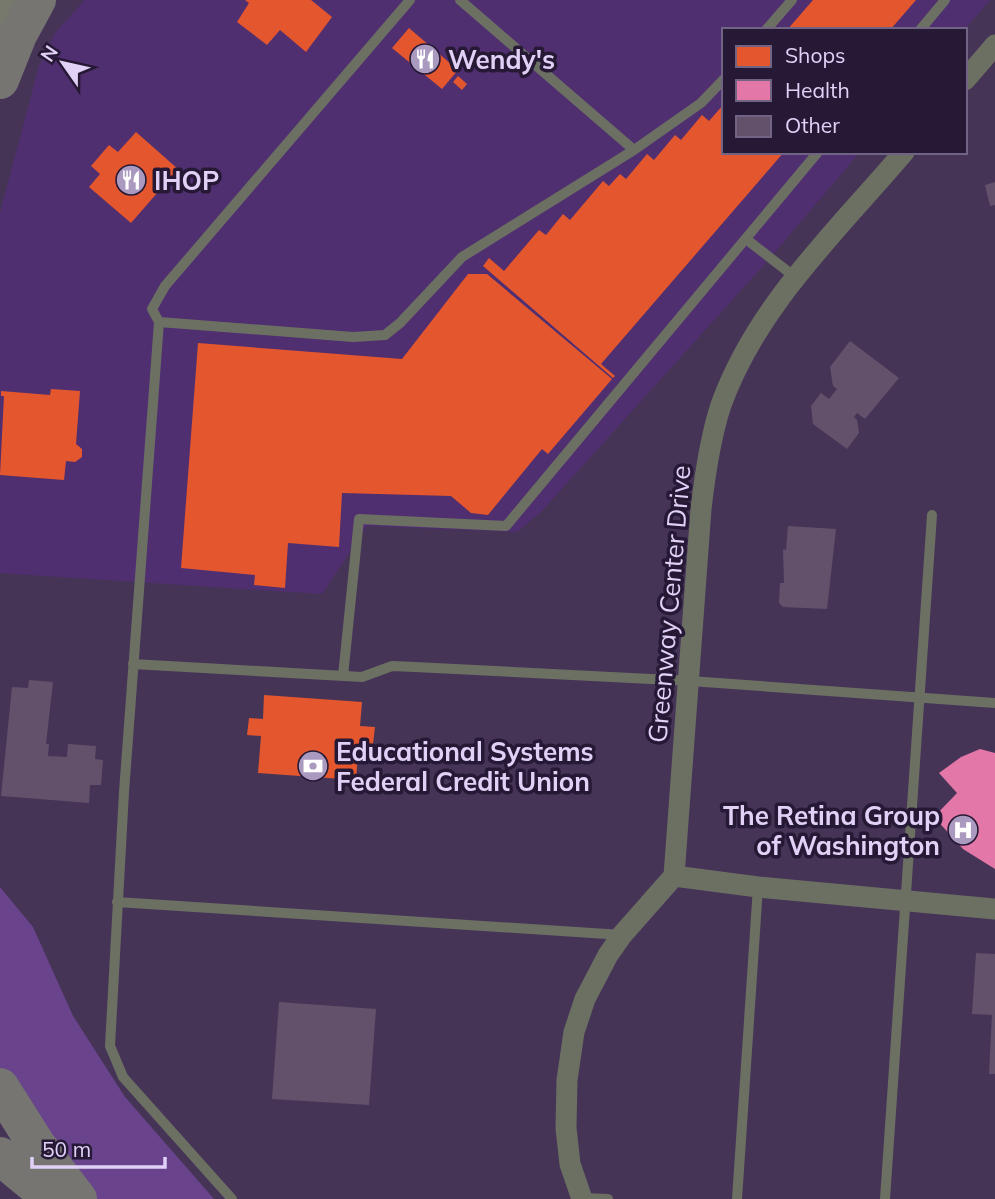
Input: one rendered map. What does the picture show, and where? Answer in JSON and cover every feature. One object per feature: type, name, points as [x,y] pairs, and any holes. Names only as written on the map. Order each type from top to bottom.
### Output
[{"type":"highway","points":[[0,80],[18,35],[37,0]]},
{"type":"highway","points":[[0,1087],[36,1144],[78,1199]]},
{"type":"highway","points":[[0,1156],[52,1199]]},
{"type":"main road","points":[[0,19],[23,0]]},
{"type":"street","points":[[967,78],[995,45]]},
{"type":"street","name":"Greenway Center Drive","points":[[674,876],[701,509],[715,430],[729,385],[748,344],[796,277],[902,154]]},
{"type":"street","points":[[582,1198],[570,1164],[566,1128],[571,1056],[585,999],[621,934],[674,876],[758,887],[995,909]]},
{"type":"lane","points":[[232,1199],[140,1097],[115,1063],[109,1028],[159,323],[152,309],[165,286],[410,0]]},
{"type":"lane","points":[[460,0],[634,150]]},
{"type":"lane","points":[[768,28],[792,0]]},
{"type":"lane","points":[[922,28],[945,0]]},
{"type":"lane","points":[[159,323],[353,337],[385,335],[400,323],[462,257],[634,150],[701,103],[722,81]]},
{"type":"lane","points":[[343,676],[359,519],[506,526],[816,154]]},
{"type":"lane","points":[[746,239],[796,277]]},
{"type":"lane","points":[[886,1199],[932,515]]},
{"type":"lane","points":[[133,664],[362,677],[392,666],[690,681],[995,703]]},
{"type":"lane","points":[[737,1199],[758,887]]},
{"type":"lane","points":[[117,902],[621,934]]},
{"type":"lane","points":[[582,1198],[608,1199]]},
{"type":"shaded area","points":[[85,0],[990,0],[966,28],[722,28],[722,154],[858,154],[770,258],[541,512],[517,532],[367,526],[322,594],[0,573],[0,213],[39,66],[55,33]]},
{"type":"shaded area","points":[[0,887],[33,927],[73,1016],[125,1097],[214,1199],[78,1199],[0,1087]]},
{"type":"building: Shops","points":[[245,0],[311,0],[332,17],[306,52],[280,30],[267,45],[237,22],[249,3]]},
{"type":"building: Shops","points":[[813,0],[916,0],[892,28],[789,28]]},
{"type":"building: Shops","name":"Wendy's","points":[[409,28],[458,70],[442,89],[392,48]]},
{"type":"building: Shops","points":[[458,76],[467,84],[462,90],[453,82]]},
{"type":"building: Shops","points":[[722,106],[722,154],[782,154],[601,364],[615,376],[613,378],[483,266],[489,258],[504,271],[539,230],[546,235],[563,214],[570,220],[603,181],[609,186],[620,174],[626,179],[647,154],[654,160],[675,135],[681,140],[702,115],[709,121]]},
{"type":"building: Shops","name":"IHOP","points":[[136,132],[178,169],[131,223],[89,187],[100,174],[91,166],[109,145],[118,152]]},
{"type":"building: Shops","points":[[468,274],[487,274],[612,379],[548,454],[542,449],[488,515],[471,513],[451,496],[342,493],[339,547],[288,543],[285,588],[254,585],[255,575],[181,568],[198,343],[402,359]]},
{"type":"building: Shops","points":[[51,389],[80,391],[76,444],[82,449],[82,457],[75,462],[66,461],[64,480],[0,475],[4,396],[1,396],[1,391],[50,395]]},
{"type":"building: Shops","points":[[264,695],[362,702],[360,726],[375,727],[373,744],[359,743],[356,780],[258,773],[261,736],[247,735],[249,718],[263,719]]},
{"type":"building: Health","points":[[980,749],[995,753],[995,869],[963,849],[934,817],[957,793],[939,773],[961,757]]},
{"type":"building: Other","points":[[995,182],[995,205],[990,206],[985,185]]},
{"type":"building: Other","points":[[850,341],[899,378],[865,419],[857,413],[854,417],[859,433],[847,449],[813,424],[811,406],[821,393],[829,399],[837,389],[833,386],[830,367]]},
{"type":"building: Other","points":[[788,526],[836,529],[827,609],[783,607],[779,603],[780,583],[784,583],[783,549],[786,550]]},
{"type":"building: Other","points":[[29,680],[53,682],[46,744],[49,744],[48,756],[67,757],[68,744],[96,746],[95,759],[103,760],[101,785],[90,785],[89,803],[1,796],[12,687],[28,688]]},
{"type":"building: Other","points":[[976,953],[995,954],[995,1074],[989,1074],[992,1015],[972,1014]]},
{"type":"building: Other","points":[[279,1002],[376,1009],[369,1105],[272,1099]]},
{"type":"place","name":"Wendy's","points":[[425,59]]},
{"type":"place","name":"IHOP","points":[[131,180]]},
{"type":"place","name":"Educational Systems Federal Credit Union","points":[[313,766]]},
{"type":"place","name":"The Retina Group of Washington","points":[[963,830]]}]
